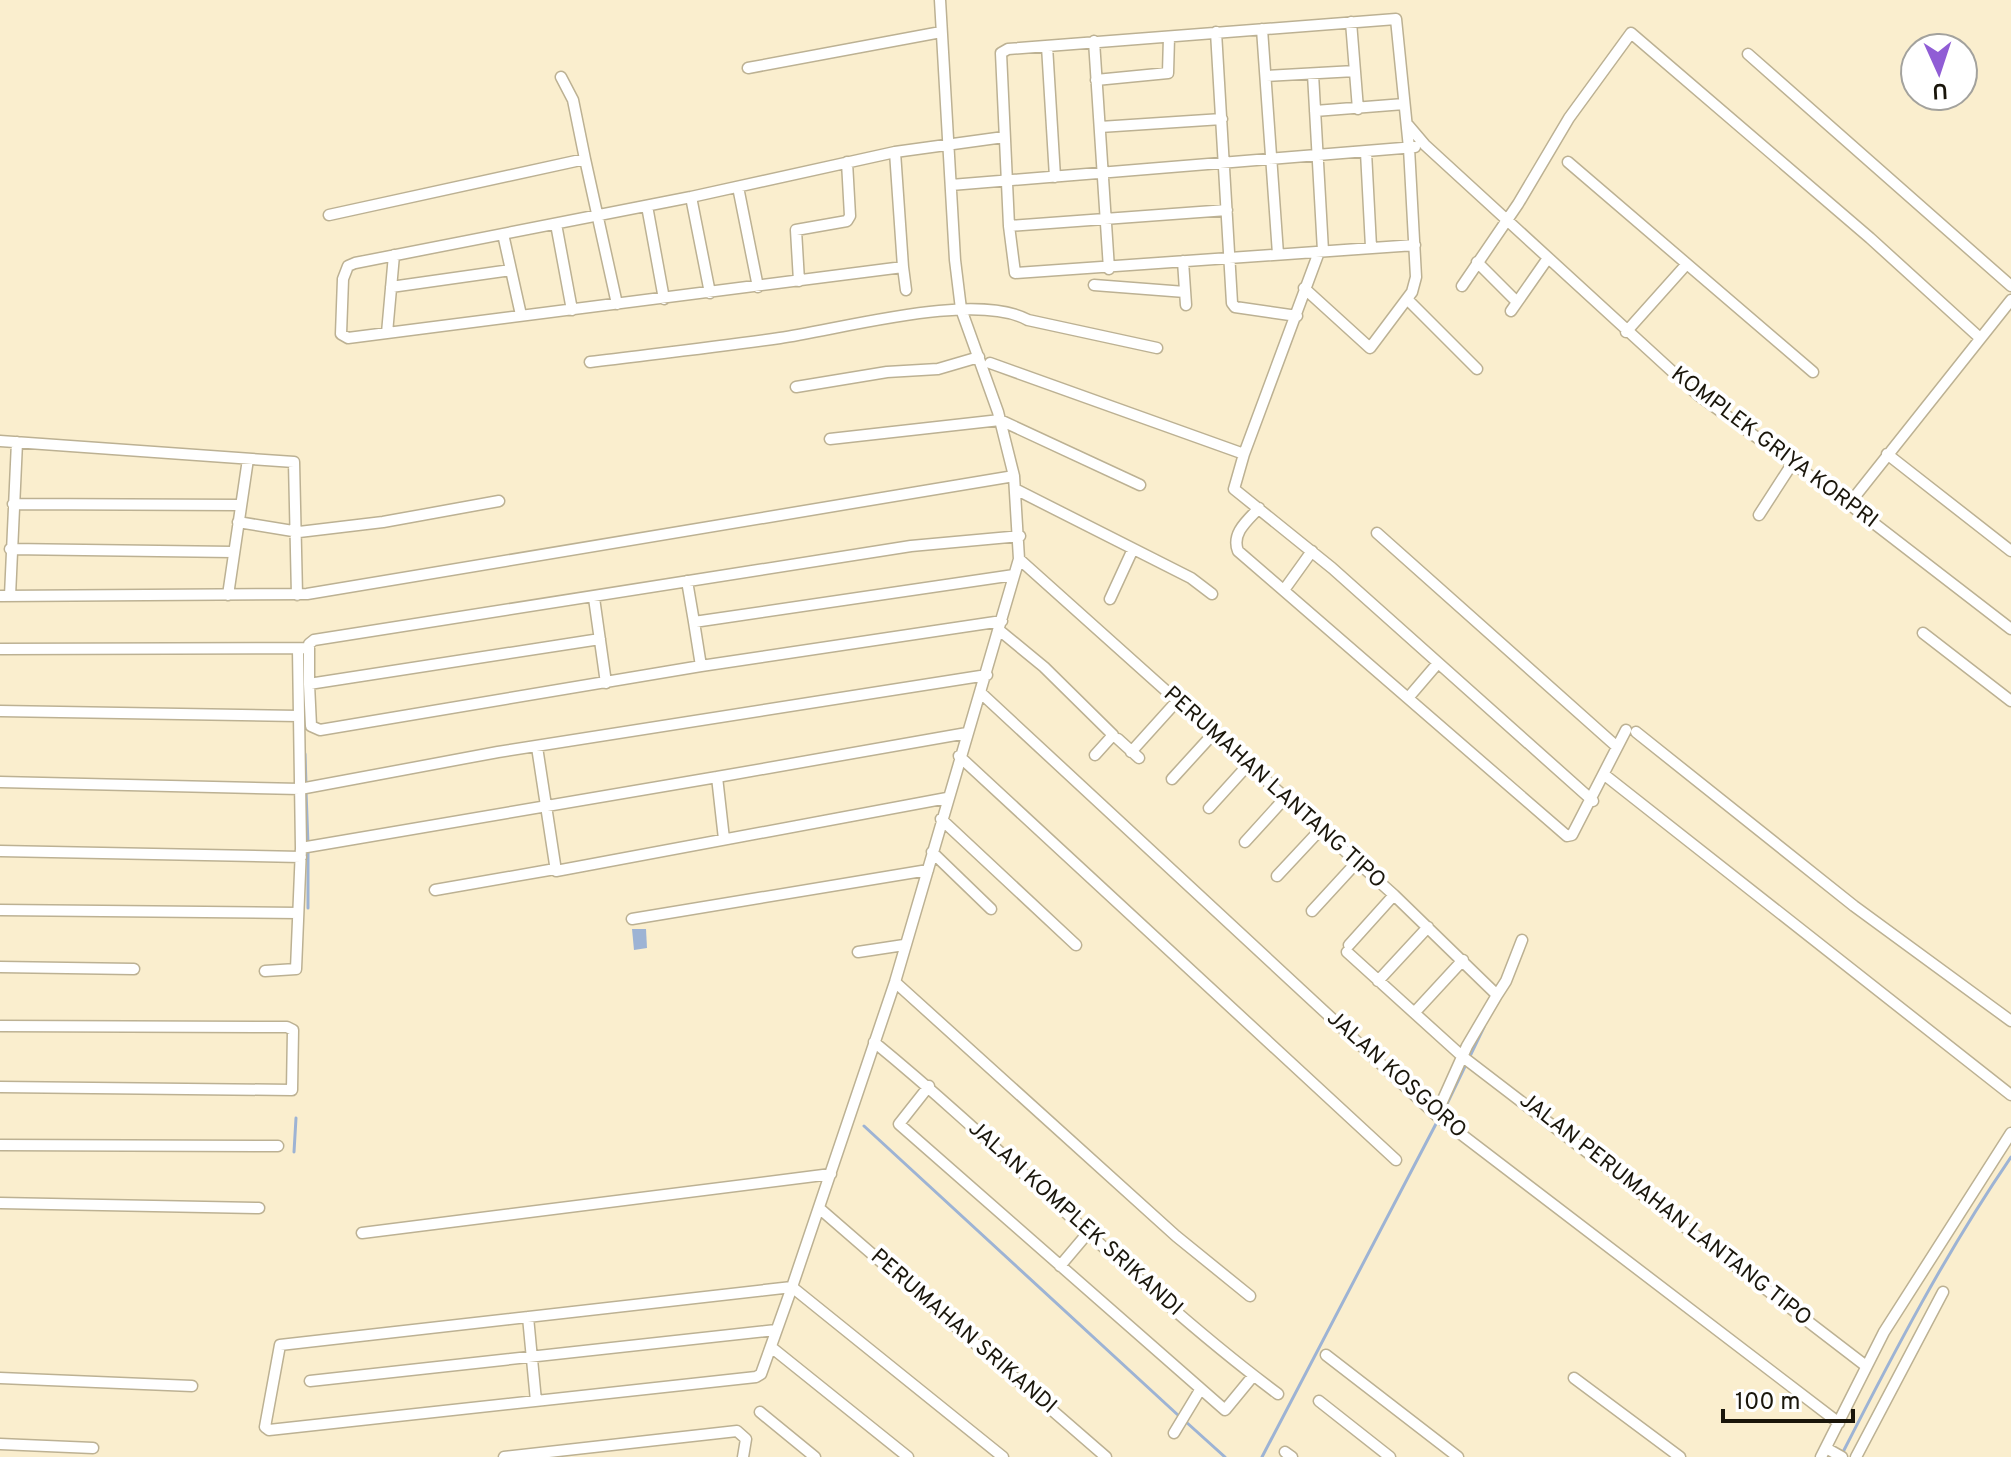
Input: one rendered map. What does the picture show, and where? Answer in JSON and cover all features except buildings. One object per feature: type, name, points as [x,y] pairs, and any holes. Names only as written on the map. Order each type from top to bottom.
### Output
[{"type":"street","points":[[940,0],[947,144],[961,309],[1000,420],[1014,476],[1019,559],[982,694],[959,756],[895,982],[831,1174],[792,1287],[761,1374],[536,1401],[265,1427],[280,1345],[792,1287],[1003,1457]]},
{"type":"street","points":[[1304,288],[1370,348],[1415,284],[1415,245],[1409,148],[1398,21],[1094,41],[1008,49],[1001,53],[1014,272],[1109,269],[1415,245]]},
{"type":"street","points":[[1351,22],[1358,109]]},
{"type":"street","points":[[1262,29],[1278,254]]},
{"type":"street","points":[[748,68],[941,32]]},
{"type":"street","points":[[1216,32],[1234,306],[1297,316]]},
{"type":"street","points":[[1462,286],[1569,118],[1621,42],[1633,33],[1980,338]]},
{"type":"street","points":[[1096,80],[1168,73],[1169,37]]},
{"type":"street","points":[[1094,41],[1109,269]]},
{"type":"street","points":[[1047,46],[1055,177]]},
{"type":"street","points":[[1748,54],[2011,286]]},
{"type":"street","points":[[1266,76],[1355,71]]},
{"type":"street","points":[[1313,74],[1321,252],[1304,288],[1297,316],[1244,454],[1234,489],[1312,551],[1593,801]]},
{"type":"street","points":[[561,77],[573,100],[617,304]]},
{"type":"street","points":[[1315,111],[1404,104]]},
{"type":"street","points":[[1100,127],[1222,119]]},
{"type":"street","name":"KOMPLEK GRIYA KORPRI","points":[[1407,123],[1425,145],[1706,402],[1849,504],[2011,629]]},
{"type":"street","points":[[903,267],[664,299],[342,336],[343,279],[348,266],[691,197],[895,152],[1004,137]]},
{"type":"street","points":[[951,185],[1272,161],[1425,145]]},
{"type":"street","points":[[895,152],[906,290]]},
{"type":"street","points":[[1366,152],[1371,247]]},
{"type":"street","points":[[329,215],[585,159]]},
{"type":"street","points":[[799,281],[796,230],[847,221],[850,216],[847,162]]},
{"type":"street","points":[[1568,162],[1685,266],[1813,372]]},
{"type":"street","points":[[738,187],[758,287]]},
{"type":"street","points":[[691,197],[710,293]]},
{"type":"street","points":[[647,206],[664,299]]},
{"type":"street","points":[[1009,226],[1227,210]]},
{"type":"street","points":[[556,224],[572,310]]},
{"type":"street","points":[[503,234],[521,315]]},
{"type":"street","points":[[387,333],[394,255]]},
{"type":"street","points":[[1477,262],[1514,307],[1548,258]]},
{"type":"street","points":[[1183,261],[1186,305]]},
{"type":"street","points":[[1626,332],[1685,266]]},
{"type":"street","points":[[391,287],[511,270]]},
{"type":"street","points":[[1094,285],[1185,292]]},
{"type":"street","points":[[1407,299],[1477,369]]},
{"type":"street","points":[[1849,504],[2011,300]]},
{"type":"street","points":[[590,362],[740,344],[961,309],[1011,311],[1028,320],[1157,348]]},
{"type":"street","points":[[796,387],[887,372],[938,369],[979,357]]},
{"type":"street","points":[[990,363],[1244,454]]},
{"type":"street","points":[[830,439],[1000,420],[1140,485]]},
{"type":"street","points":[[0,441],[296,463],[302,595]]},
{"type":"street","points":[[17,442],[5,596],[302,595],[1014,476]]},
{"type":"street","points":[[1887,454],[2011,551]]},
{"type":"street","points":[[228,595],[248,459]]},
{"type":"street","points":[[1759,515],[1792,464]]},
{"type":"street","points":[[1015,489],[1191,578],[1212,594]]},
{"type":"street","points":[[238,522],[300,531],[499,501]]},
{"type":"street","points":[[13,504],[240,505]]},
{"type":"street","points":[[1259,508],[1238,533],[1236,545],[1567,836],[1572,835],[1593,801],[1616,746],[1631,731],[1854,906],[2011,1021]]},
{"type":"street","points":[[1377,533],[1616,746]]},
{"type":"street","points":[[0,649],[303,648],[314,640],[911,546],[1020,536]]},
{"type":"street","points":[[10,549],[233,552]]},
{"type":"street","points":[[1110,599],[1133,549]]},
{"type":"street","points":[[1284,590],[1312,551]]},
{"type":"street","name":"PERUMAHAN LANTANG TIPO","points":[[1019,559],[1394,895],[1497,995]]},
{"type":"street","points":[[694,622],[1014,575]]},
{"type":"street","points":[[687,581],[701,666]]},
{"type":"street","points":[[594,598],[606,683]]},
{"type":"street","points":[[303,648],[311,726],[316,730],[701,666],[1000,626]]},
{"type":"street","points":[[1000,626],[1113,735],[1095,755]]},
{"type":"street","points":[[1923,633],[2011,701]]},
{"type":"street","points":[[309,684],[600,639]]},
{"type":"street","points":[[265,971],[296,969],[305,850],[298,716],[303,648]]},
{"type":"street","points":[[1408,698],[1438,663]]},
{"type":"street","points":[[0,782],[304,789],[537,747],[987,675]]},
{"type":"street","name":"JALAN KOSGORO","points":[[982,694],[1439,1118],[1839,1423]]},
{"type":"street","points":[[1118,739],[1135,755],[1177,701]]},
{"type":"street","points":[[0,711],[298,716]]},
{"type":"street","points":[[0,851],[305,850],[967,733]]},
{"type":"street","points":[[1172,779],[1213,734]]},
{"type":"street","points":[[537,747],[555,869]]},
{"type":"street","points":[[959,756],[1396,1160]]},
{"type":"street","points":[[1209,808],[1248,765]]},
{"type":"street","points":[[1606,776],[2011,1095]]},
{"type":"street","points":[[717,777],[724,839]]},
{"type":"street","points":[[435,890],[947,798]]},
{"type":"street","points":[[1245,842],[1285,798]]},
{"type":"street","points":[[941,819],[1076,945]]},
{"type":"street","points":[[1277,876],[1320,830]]},
{"type":"street","points":[[932,852],[991,909]]},
{"type":"street","points":[[1312,911],[1357,862]]},
{"type":"street","points":[[632,919],[928,870]]},
{"type":"street","name":"JALAN PERUMAHAN LANTANG TIPO","points":[[1394,895],[1348,948],[1378,981],[1463,1058],[1474,1063],[1866,1366]]},
{"type":"street","points":[[0,910],[298,913]]},
{"type":"street","points":[[1378,981],[1428,927]]},
{"type":"street","points":[[1439,1118],[1463,1058],[1508,977],[1522,940]]},
{"type":"street","points":[[858,952],[904,945]]},
{"type":"street","points":[[1415,1012],[1463,960]]},
{"type":"street","points":[[0,967],[134,969]]},
{"type":"street","points":[[895,982],[1176,1236],[1250,1296]]},
{"type":"street","points":[[0,1026],[287,1027],[293,1030],[293,1089],[0,1087]]},
{"type":"street","name":"JALAN KOMPLEK SRIKANDI","points":[[874,1042],[929,1086],[1087,1234],[1278,1394]]},
{"type":"street","points":[[929,1086],[899,1124],[1225,1410],[1253,1376]]},
{"type":"street","points":[[1842,1457],[1826,1452],[1866,1366],[1907,1294],[2011,1133]]},
{"type":"street","points":[[0,1145],[278,1146]]},
{"type":"street","points":[[362,1233],[831,1174]]},
{"type":"street","points":[[0,1203],[259,1208]]},
{"type":"street","name":"PERUMAHAN SRIKANDI","points":[[819,1208],[1106,1457]]},
{"type":"street","points":[[1060,1266],[1087,1234]]},
{"type":"street","points":[[1856,1457],[1943,1292]]},
{"type":"street","points":[[528,1317],[536,1401]]},
{"type":"street","points":[[310,1381],[776,1330]]},
{"type":"street","points":[[771,1347],[908,1457]]},
{"type":"street","points":[[1326,1355],[1458,1457]]},
{"type":"street","points":[[0,1378],[192,1386]]},
{"type":"street","points":[[1574,1378],[1680,1457]]},
{"type":"street","points":[[1174,1433],[1200,1390]]},
{"type":"street","points":[[1319,1401],[1390,1457]]},
{"type":"street","points":[[760,1412],[815,1457]]},
{"type":"street","points":[[504,1457],[737,1431],[746,1439],[743,1457]]},
{"type":"street","points":[[0,1444],[93,1448]]},
{"type":"water","points":[[632,929],[646,929],[647,948],[634,950]]},
{"type":"waterway","points":[[305,754],[306,784]]},
{"type":"waterway","points":[[306,791],[308,844]]},
{"type":"waterway","points":[[308,851],[308,908]]},
{"type":"waterway","points":[[1444,1110],[1484,1027]]},
{"type":"waterway","points":[[294,1152],[296,1118]]},
{"type":"waterway","points":[[1262,1457],[1438,1120]]},
{"type":"waterway","points":[[864,1126],[1179,1416]]},
{"type":"waterway","points":[[1842,1454],[1943,1266],[2011,1157]]},
{"type":"waterway","points":[[1185,1421],[1225,1457]]}]
